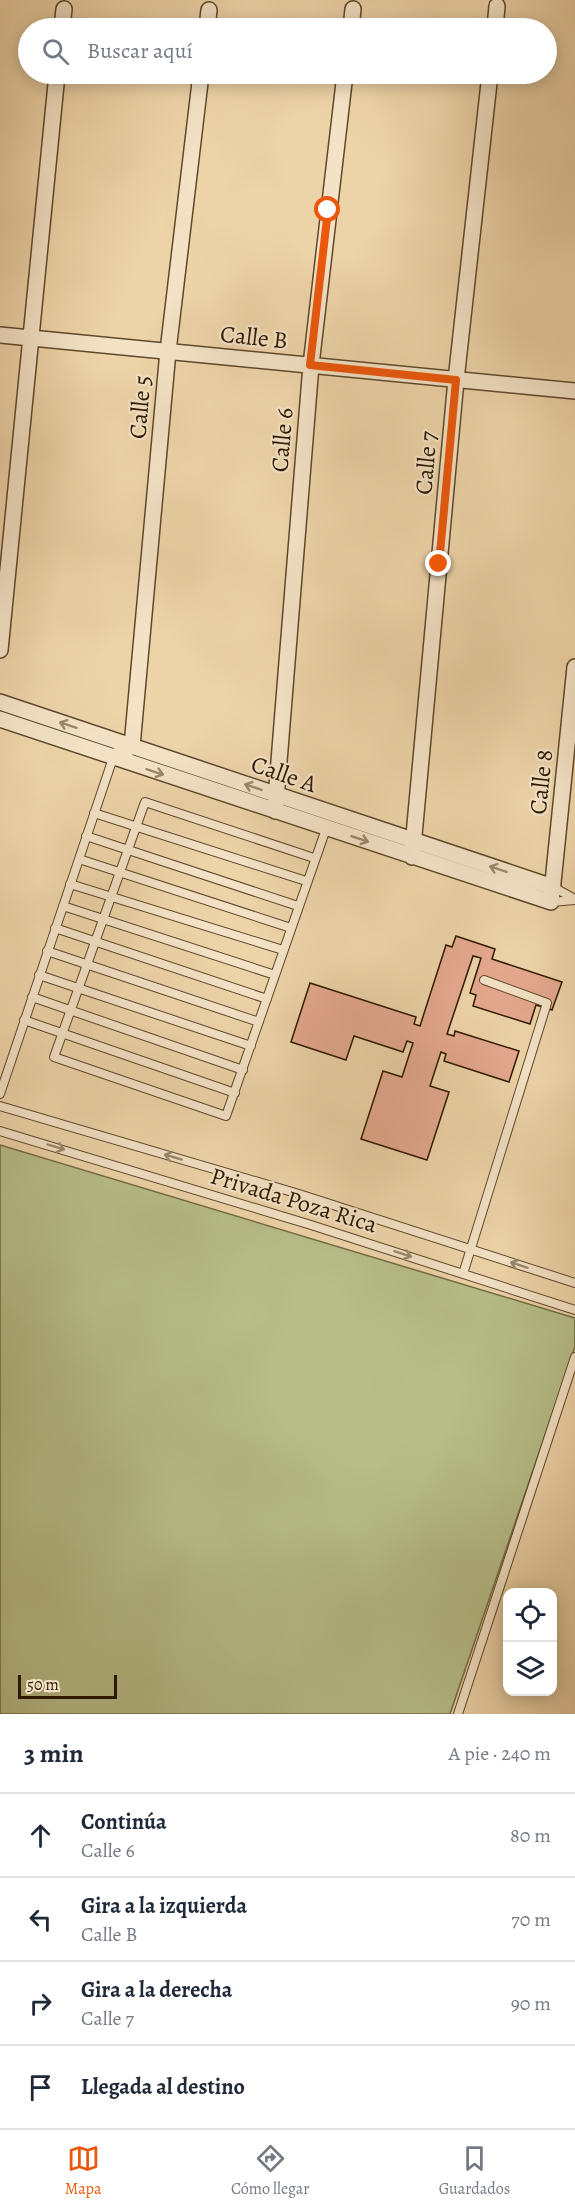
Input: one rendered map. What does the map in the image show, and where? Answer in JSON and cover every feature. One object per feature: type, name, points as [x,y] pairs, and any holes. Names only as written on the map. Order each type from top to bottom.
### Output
[{"type":"street","points":[[496,18],[497,6]]},
{"type":"street","points":[[63,18],[64,9]]},
{"type":"street","points":[[352,18],[353,9]]},
{"type":"street","points":[[208,18],[209,10]]},
{"type":"street","points":[[0,650],[56,84]]},
{"type":"street","name":"Calle 5","points":[[132,746],[168,351],[200,84]]},
{"type":"street","name":"Calle 6","points":[[275,811],[310,365],[344,84]]},
{"type":"street","name":"Calle 7","points":[[412,849],[456,380],[489,84]]},
{"type":"street","name":"Calle B","points":[[0,334],[575,392]]},
{"type":"street","name":"Calle 8","points":[[552,894],[575,667]]},
{"type":"street","name":"Calle A","points":[[0,702],[276,795],[329,821],[552,894]]},
{"type":"street","name":"Calle A","points":[[0,719],[275,811],[329,821]]},
{"type":"street","points":[[112,758],[132,746]]},
{"type":"lane","points":[[0,1094],[112,758]]},
{"type":"lane","points":[[314,858],[145,802],[138,827],[54,1057],[226,1116],[314,858],[329,821]]},
{"type":"lane","points":[[94,813],[306,881]]},
{"type":"lane","points":[[86,836],[298,906]]},
{"type":"lane","points":[[79,859],[291,928]]},
{"type":"lane","points":[[70,884],[283,950]]},
{"type":"lane","points":[[552,894],[575,899]]},
{"type":"lane","points":[[552,894],[575,899]]},
{"type":"lane","points":[[63,906],[275,975]]},
{"type":"lane","points":[[55,928],[267,999]]},
{"type":"lane","points":[[47,951],[259,1022]]},
{"type":"lane","points":[[39,975],[251,1046]]},
{"type":"lane","points":[[463,1274],[547,1003],[484,981]]},
{"type":"lane","points":[[32,997],[243,1070]]},
{"type":"lane","points":[[24,1020],[235,1093]]},
{"type":"lane","points":[[0,1106],[299,1194],[575,1283]]},
{"type":"lane","name":"Privada Poza Rica","points":[[0,1131],[575,1310]]},
{"type":"lane","points":[[458,1714],[575,1357]]},
{"type":"green space","points":[[0,1145],[575,1318],[575,1347],[450,1714],[0,1714]]},
{"type":"building","points":[[456,936],[495,949],[492,959],[562,982],[552,1010],[536,1005],[530,1024],[473,1006],[476,995],[470,993],[481,958],[473,956],[447,1034],[454,1036],[455,1031],[519,1051],[509,1082],[444,1061],[446,1054],[441,1052],[430,1086],[449,1092],[427,1160],[361,1139],[383,1071],[402,1077],[413,1043],[407,1041],[403,1052],[354,1036],[346,1060],[291,1042],[310,983],[416,1017],[414,1024],[420,1026],[446,945],[452,947]]},
{"type":"route","points":[[328,210],[310,365],[456,380],[439,564]]}]
